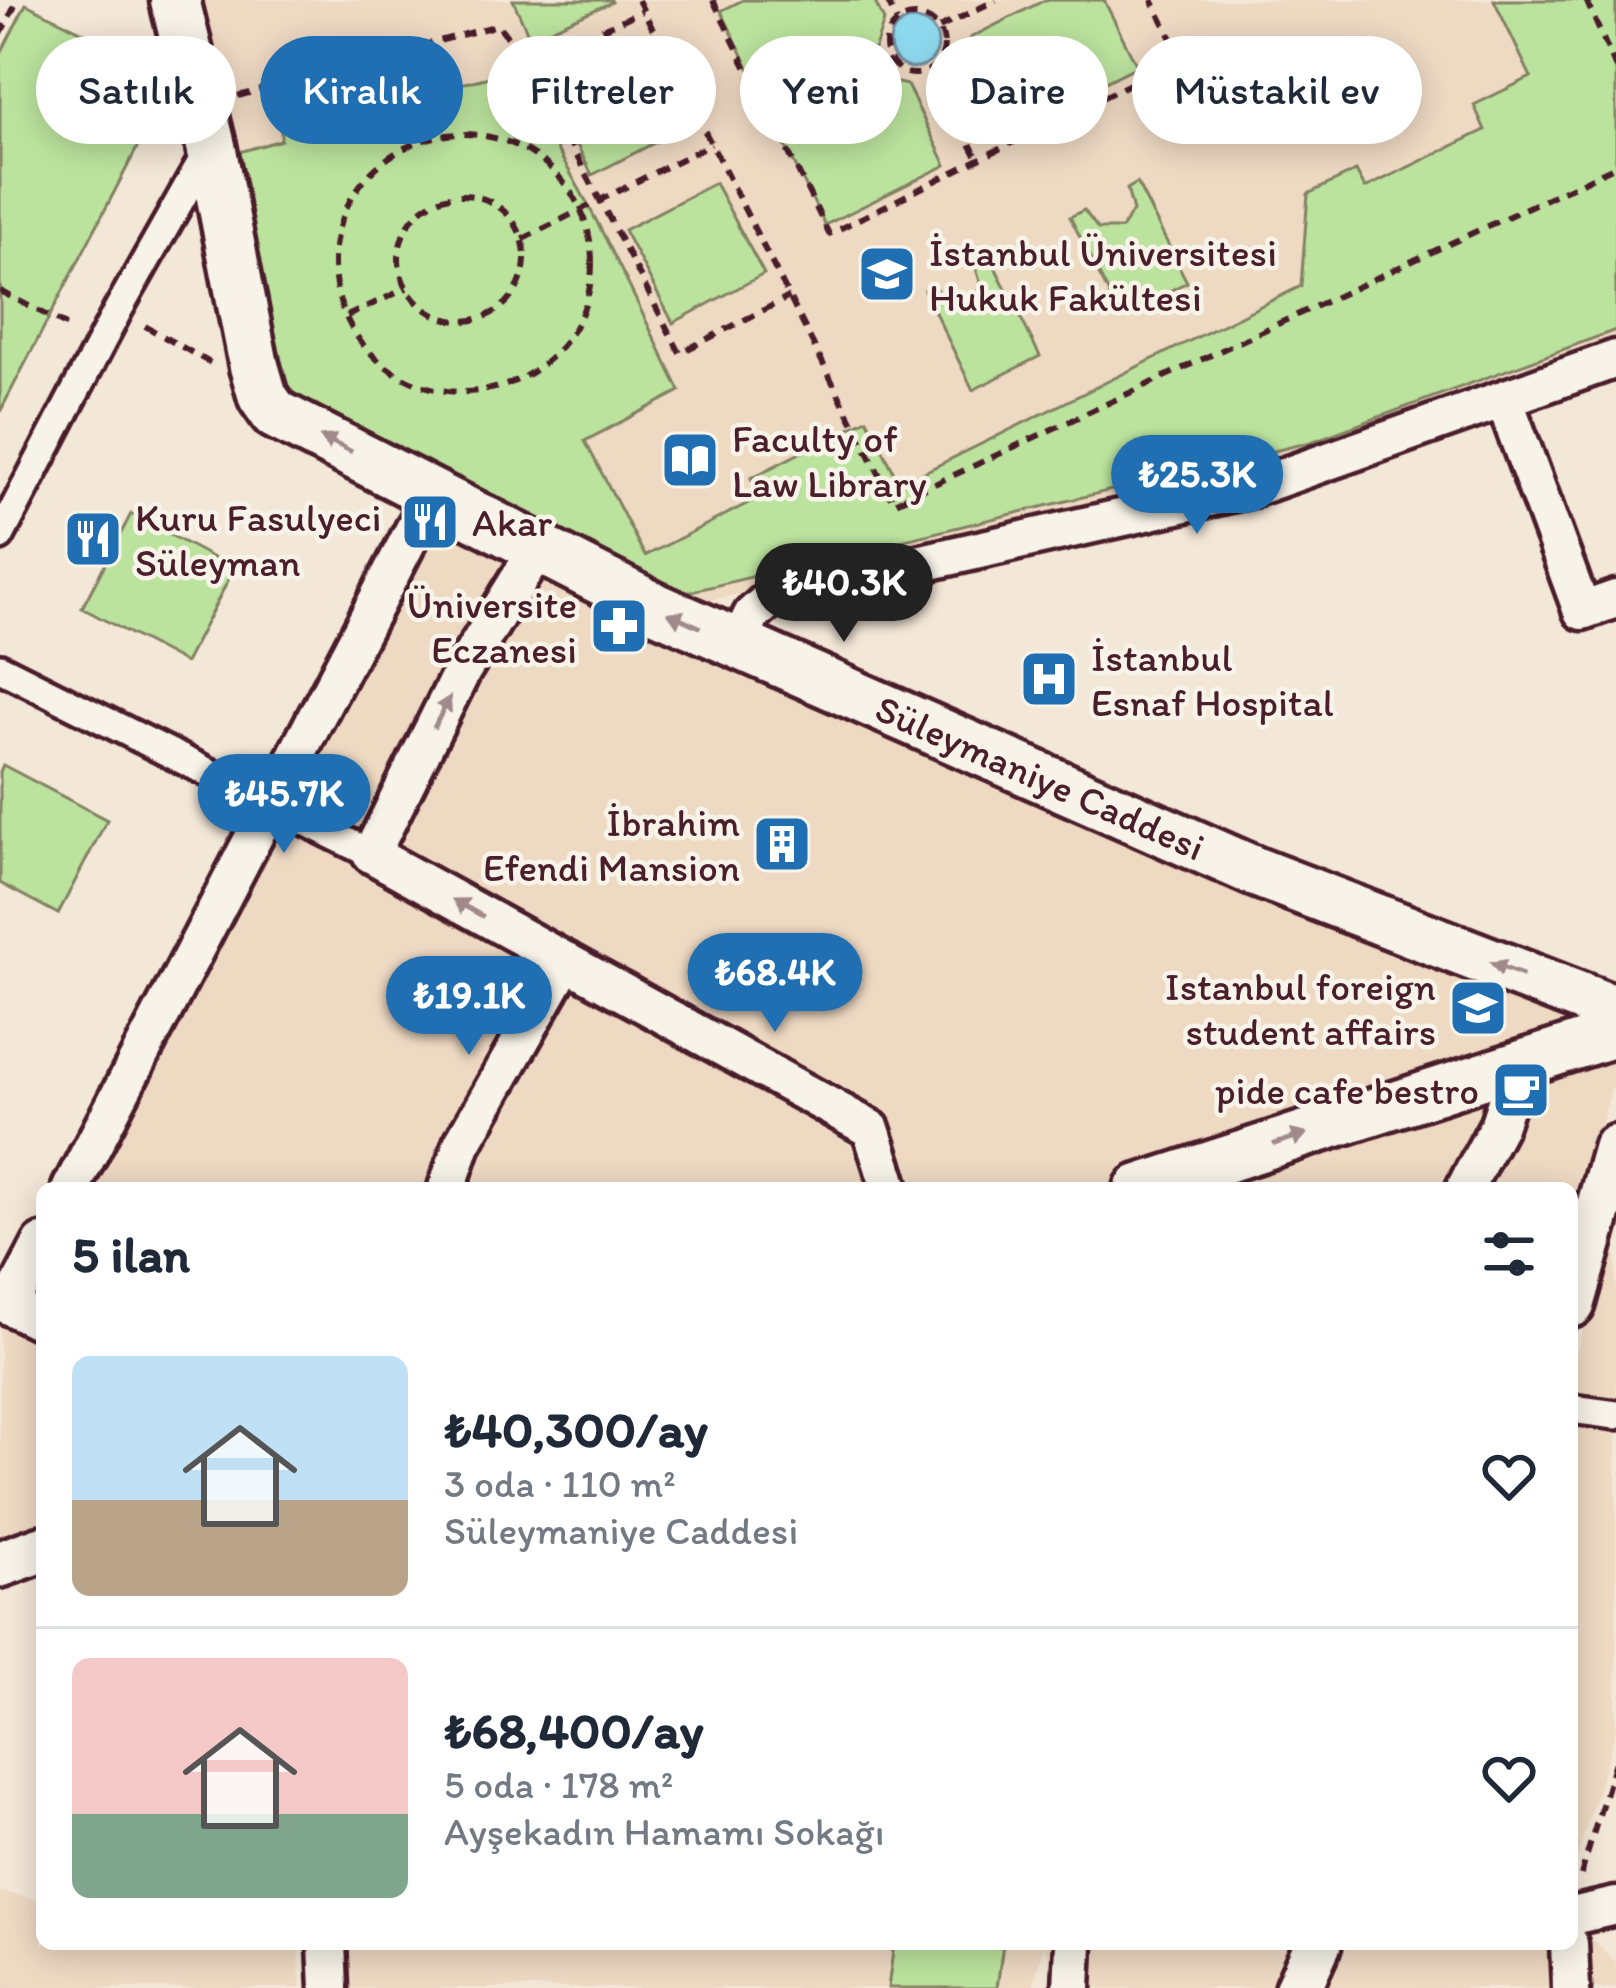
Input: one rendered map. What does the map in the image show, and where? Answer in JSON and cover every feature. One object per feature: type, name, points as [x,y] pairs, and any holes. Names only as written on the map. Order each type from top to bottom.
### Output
[{"type":"main road","points":[[175,0],[184,36]]},
{"type":"main road","points":[[209,144],[262,393]]},
{"type":"main road","name":"Süleymaniye Caddesi","points":[[262,393],[275,413],[434,491],[537,550],[738,644],[1256,872],[1616,1010]]},
{"type":"street","points":[[0,536],[118,310],[196,144]]},
{"type":"street","points":[[738,644],[752,614],[772,597],[1252,488],[1616,359]]},
{"type":"street","points":[[1504,399],[1582,611],[1616,599]]},
{"type":"street","points":[[74,1182],[434,491]]},
{"type":"street","points":[[370,854],[462,671],[537,550]]},
{"type":"street","points":[[0,668],[370,854],[872,1129],[888,1182]]},
{"type":"street","points":[[449,1182],[462,1144],[566,961]]},
{"type":"street","points":[[1167,1182],[1616,1033]]},
{"type":"street","points":[[1468,1182],[1498,1126],[1519,1064]]},
{"type":"street","points":[[1578,1283],[1616,1148]]},
{"type":"street","points":[[17,1310],[36,1259]]},
{"type":"street","points":[[1578,1410],[1616,1415]]},
{"type":"street","points":[[0,1564],[36,1551]]},
{"type":"street","points":[[1578,1900],[1616,1906]]},
{"type":"street","points":[[327,1950],[329,1988]]},
{"type":"street","points":[[1072,1988],[1074,1950]]},
{"type":"street","points":[[1298,1988],[1315,1950]]},
{"type":"street","points":[[1569,1950],[1570,1988]]},
{"type":"path","points":[[0,35],[18,0]]},
{"type":"path","points":[[638,0],[656,36]]},
{"type":"path","points":[[713,0],[740,54]]},
{"type":"path","points":[[886,0],[897,22]]},
{"type":"path","points":[[939,28],[996,0]]},
{"type":"path","points":[[784,144],[829,234],[1182,58],[1152,0]]},
{"type":"path","points":[[1586,0],[1616,68]]},
{"type":"path","points":[[587,36],[643,10]]},
{"type":"path","points":[[897,22],[924,17],[943,36]]},
{"type":"path","points":[[890,36],[897,22]]},
{"type":"path","points":[[236,115],[498,25],[507,36]]},
{"type":"path","points":[[448,134],[487,135],[524,148],[556,172],[581,208],[593,246],[591,290],[574,332],[546,364],[507,386],[464,394],[420,387],[382,365],[352,332],[346,316],[336,290],[334,247],[347,204],[373,169],[410,144],[448,134]]},
{"type":"path","points":[[571,144],[680,353],[789,298]]},
{"type":"path","points":[[523,239],[711,144],[894,503],[1616,166]]},
{"type":"path","points":[[970,144],[977,158]]},
{"type":"path","points":[[458,194],[499,205],[514,220],[523,239],[522,280],[496,311],[477,319],[436,316],[407,288],[400,268],[406,227],[420,210],[458,194]]},
{"type":"path","points":[[346,316],[407,288]]},
{"type":"path","points":[[0,291],[63,324]]},
{"type":"path","points":[[118,310],[262,393]]},
{"type":"path","points":[[1578,1890],[1616,1758]]},
{"type":"shaded area","points":[[190,0],[1616,0],[1616,343],[1247,474],[674,609],[292,406],[226,144],[236,144],[236,36],[199,36]]},
{"type":"shaded area","points":[[421,507],[922,754],[1563,1017],[1579,1030],[1112,1182],[62,1182]]},
{"type":"shaded area","points":[[1616,1050],[1616,1070],[1578,1211],[1578,1182],[1192,1182]]},
{"type":"shaded area","points":[[1616,1214],[1616,1729],[1578,1855],[1578,1348]]},
{"type":"shaded area","points":[[36,1230],[36,1536],[0,1548],[0,1299]]},
{"type":"shaded area","points":[[0,1892],[36,1899],[36,1950],[299,1950],[300,1988],[0,1988]]},
{"type":"shaded area","points":[[1578,1927],[1616,1962],[1616,1988],[1317,1988],[1333,1950],[1578,1950]]},
{"type":"shaded area","points":[[340,1950],[1042,1950],[1033,1988],[338,1988]]},
{"type":"shaded area","points":[[1045,1950],[1295,1950],[1279,1988],[1068,1988]]},
{"type":"green space","points":[[513,0],[612,2],[535,36],[529,36]]},
{"type":"green space","points":[[743,0],[874,0],[884,21],[879,36],[740,36],[740,49],[721,11]]},
{"type":"green space","points":[[1045,0],[1104,0],[1132,56],[1132,69],[1108,81],[1108,36],[974,36]]},
{"type":"green space","points":[[1494,0],[1616,0],[1616,330],[1311,442],[656,600],[292,406],[232,154],[267,144],[463,144],[463,83],[487,78],[487,144],[553,144],[680,391],[585,441],[645,556],[760,497],[751,478],[867,419],[900,484],[1301,286],[1308,194],[1356,171],[1365,188],[1485,130],[1474,105],[1531,77]]},
{"type":"green space","points":[[26,4],[91,36],[36,36],[36,144],[139,144],[0,412],[0,55]]},
{"type":"green space","points":[[902,84],[907,85],[926,124],[926,144],[936,144],[946,165],[825,225],[784,144],[902,144]]},
{"type":"green space","points":[[576,144],[652,144],[592,175]]},
{"type":"green space","points":[[715,183],[764,274],[673,323],[624,230]]},
{"type":"green space","points":[[1137,183],[1187,282],[1120,316],[1070,217],[1084,210],[1098,229],[1121,229],[1133,211],[1127,189]]},
{"type":"green space","points":[[990,257],[1040,356],[973,390],[924,290],[933,285],[946,303],[969,304],[981,285],[975,265]]},
{"type":"green space","points":[[131,514],[234,569],[185,663],[82,608]]},
{"type":"green space","points":[[3,765],[107,820],[58,914],[0,883]]},
{"type":"green space","points":[[893,1950],[1002,1950],[997,1988],[888,1988]]},
{"type":"water","points":[[914,20],[931,27],[936,35],[926,36],[926,64],[914,68],[902,64],[902,36],[892,36],[897,27]]},
{"type":"place","name":"İstanbul Üniversitesi Hukuk Fakültesi","points":[[887,274]]},
{"type":"place","name":"Faculty of Law Library","points":[[690,460]]},
{"type":"place","name":"Akar","points":[[430,522]]},
{"type":"place","name":"Kuru Fasulyeci Süleyman","points":[[93,539]]},
{"type":"place","name":"Üniversite Eczanesi","points":[[619,626]]},
{"type":"place","name":"İstanbul Esnaf Hospital","points":[[1049,679]]},
{"type":"place","name":"İbrahim Efendi Mansion","points":[[782,844]]},
{"type":"place","name":"Istanbul foreign student affairs","points":[[1478,1008]]},
{"type":"place","name":"pide cafe bestro","points":[[1521,1090]]}]
